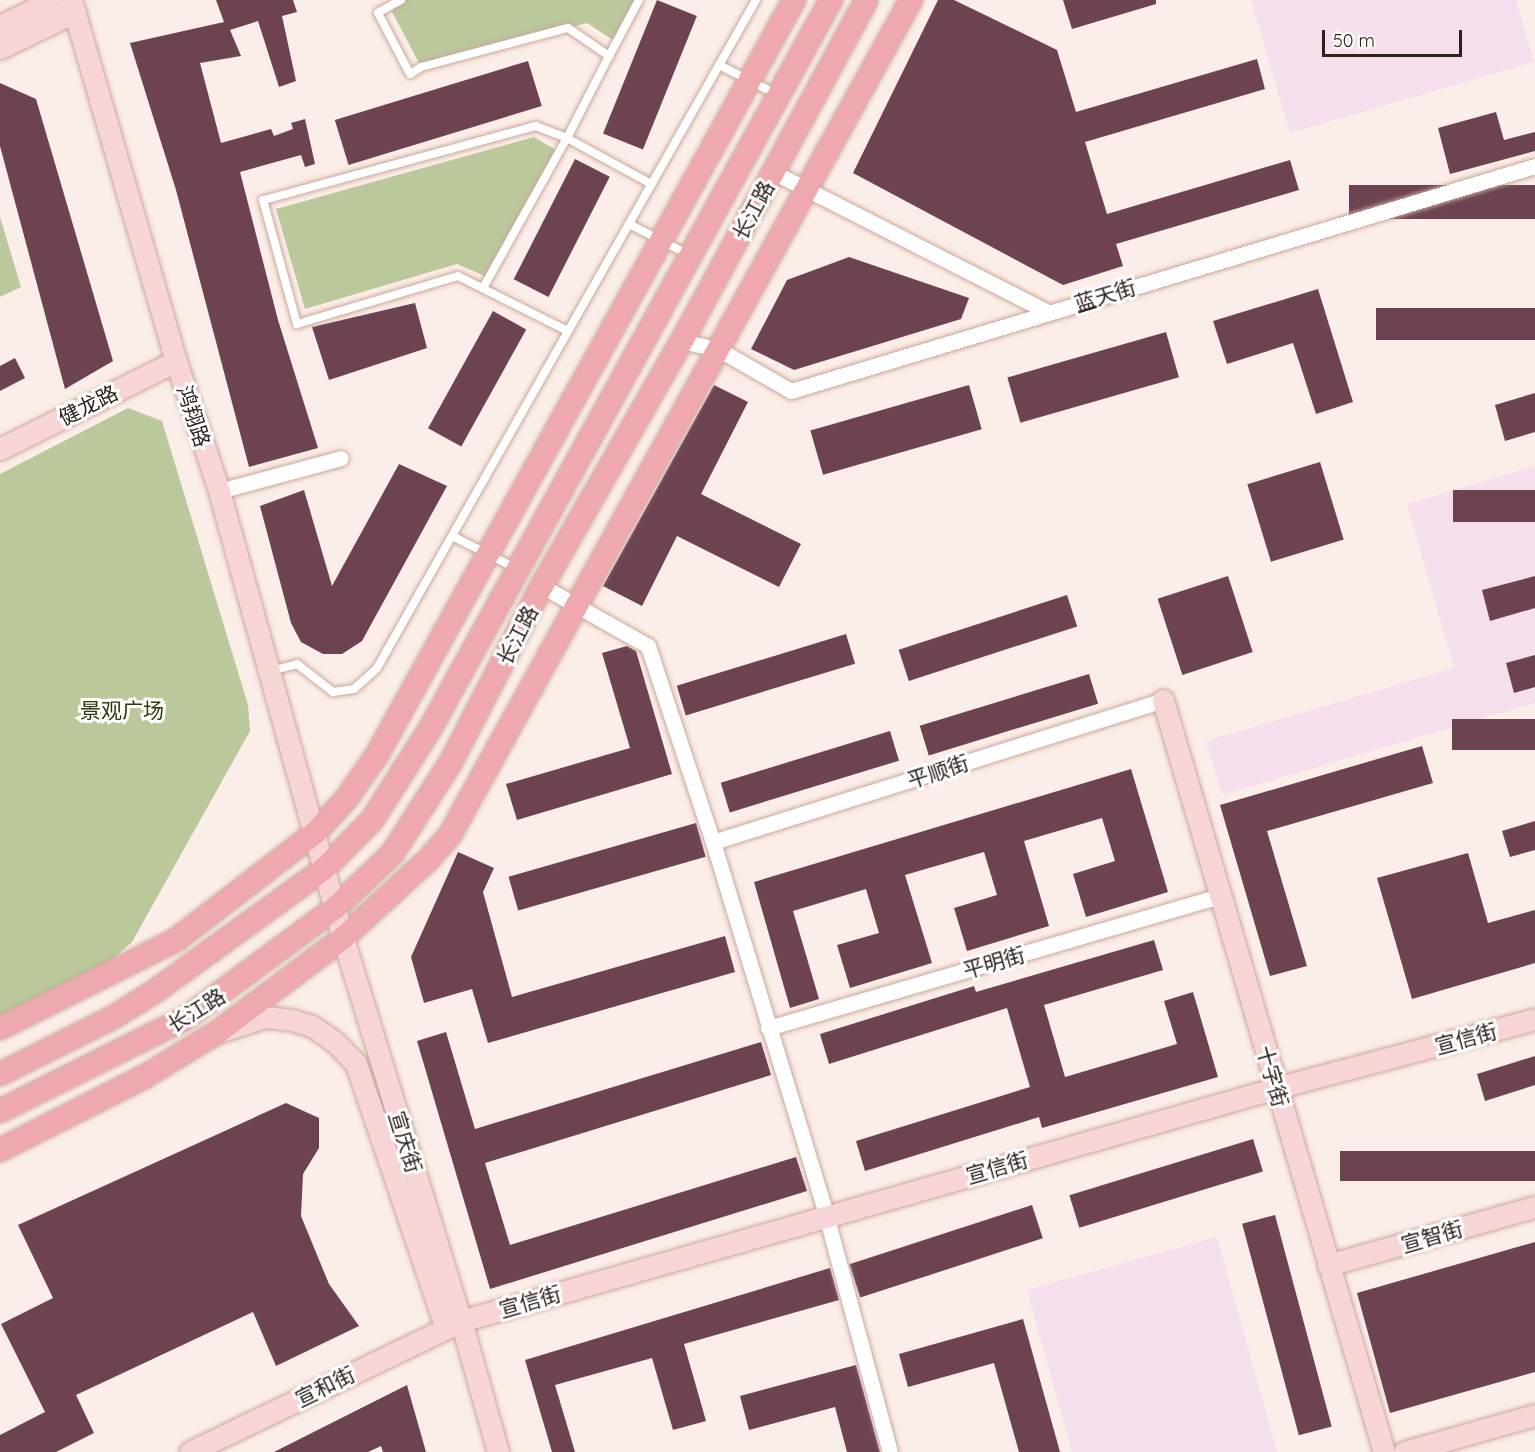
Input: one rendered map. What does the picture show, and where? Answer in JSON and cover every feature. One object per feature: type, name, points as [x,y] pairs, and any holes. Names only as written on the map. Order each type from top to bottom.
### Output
[{"type":"main road","points":[[0,1028],[176,940],[315,833],[347,798],[378,753],[487,553],[663,242],[794,0]]},
{"type":"main road","name":"长江路","points":[[0,1074],[112,1018],[154,993],[324,869],[355,839],[390,796],[518,570],[831,0]]},
{"type":"main road","name":"长江路","points":[[0,1111],[186,1018],[335,908],[392,854],[452,762],[542,586],[682,341],[866,0]]},
{"type":"main road","points":[[0,1150],[144,1077],[218,1032],[343,938],[429,859],[450,835],[911,0]]},
{"type":"street","points":[[0,26],[52,0]]},
{"type":"street","points":[[0,48],[73,6]]},
{"type":"street","name":"鸿翔路","points":[[73,6],[176,361],[219,491],[315,833]]},
{"type":"street","name":"蓝天街","points":[[682,341],[718,349],[791,391],[1535,166]]},
{"type":"street","points":[[773,172],[1048,312]]},
{"type":"street","name":"健龙路","points":[[0,449],[176,361]]},
{"type":"street","points":[[219,491],[341,458]]},
{"type":"street","points":[[542,586],[648,646],[713,842],[826,1215],[890,1452]]},
{"type":"street","name":"平顺街","points":[[713,842],[1162,700]]},
{"type":"street","name":"十字街","points":[[1162,700],[1383,1452]]},
{"type":"street","name":"宣庆街","points":[[315,833],[454,1324],[498,1452]]},
{"type":"street","name":"平明街","points":[[768,1028],[1219,896]]},
{"type":"street","points":[[218,1032],[265,1017],[292,1020],[312,1026],[336,1043],[356,1064],[454,1324]]},
{"type":"street","name":"宣信街","points":[[454,1324],[826,1215],[1276,1088],[1535,1019]]},
{"type":"street","name":"宣智街","points":[[1328,1265],[1535,1207]]},
{"type":"street","name":"宣和街","points":[[190,1452],[454,1324]]},
{"type":"street","points":[[1404,1452],[1535,1415]]},
{"type":"lane","points":[[401,0],[378,13],[410,74],[421,67],[568,28],[609,56]]},
{"type":"lane","points":[[483,288],[567,138],[639,0]]},
{"type":"lane","points":[[271,671],[297,664],[333,692],[354,689],[377,668],[454,537],[756,0]]},
{"type":"lane","points":[[719,65],[779,95]]},
{"type":"lane","points":[[568,332],[459,276],[297,324],[263,200],[536,126],[567,138],[651,184]]},
{"type":"lane","points":[[629,224],[691,256]]},
{"type":"lane","points":[[454,537],[518,570]]},
{"type":"shaded area","points":[[1251,0],[1516,0],[1534,62],[1290,133]]},
{"type":"shaded area","points":[[1535,466],[1535,703],[1222,795],[1206,741],[1454,668],[1407,504]]},
{"type":"shaded area","points":[[1217,1237],[1277,1452],[1072,1452],[1027,1290]]},
{"type":"green space","points":[[401,0],[638,0],[616,42],[587,23],[421,67],[389,6]]},
{"type":"green space","points":[[534,137],[556,150],[487,277],[457,264],[305,309],[276,209]]},
{"type":"green space","points":[[0,217],[21,287],[0,297]]},
{"type":"green space","name":"景观广场","points":[[128,408],[162,421],[248,705],[250,731],[132,942],[108,963],[0,1018],[0,474]]},
{"type":"building","points":[[216,0],[293,0],[297,12],[282,16],[296,81],[279,87],[258,21],[230,30],[241,56],[200,63],[221,143],[271,129],[274,136],[293,129],[291,123],[305,119],[315,164],[305,167],[301,155],[240,172],[278,320],[318,448],[249,467],[176,190],[130,43],[224,22]]},
{"type":"building","points":[[657,0],[697,16],[643,150],[603,134]]},
{"type":"building","points":[[938,0],[954,0],[1057,50],[1076,112],[1257,59],[1265,89],[1085,142],[1107,214],[1290,160],[1299,190],[1116,244],[1123,266],[1063,285],[853,173]]},
{"type":"building","points":[[1063,0],[1156,0],[1156,4],[1072,29]]},
{"type":"building","points":[[528,61],[542,106],[349,165],[335,120]]},
{"type":"building","points":[[0,83],[36,99],[113,361],[65,389],[0,146]]},
{"type":"building","points":[[1496,112],[1504,140],[1535,132],[1535,151],[1450,174],[1438,128]]},
{"type":"building","points":[[575,159],[610,177],[548,297],[514,279]]},
{"type":"building","points":[[1349,185],[1535,185],[1535,219],[1349,219]]},
{"type":"building","points":[[849,257],[969,298],[961,319],[794,370],[751,349],[787,280]]},
{"type":"building","points":[[1318,289],[1353,402],[1316,414],[1293,343],[1227,364],[1213,321]]},
{"type":"building","points":[[415,303],[427,348],[329,380],[312,327]]},
{"type":"building","points":[[1376,308],[1535,308],[1535,340],[1376,340]]},
{"type":"building","points":[[493,311],[526,329],[461,447],[428,428]]},
{"type":"building","points":[[1166,332],[1179,377],[1020,423],[1007,377]]},
{"type":"building","points":[[15,358],[25,378],[0,391],[0,366]]},
{"type":"building","points":[[714,385],[748,402],[701,494],[801,544],[779,587],[677,536],[642,606],[603,586]]},
{"type":"building","points":[[969,385],[982,429],[823,475],[810,430]]},
{"type":"building","points":[[1535,393],[1535,432],[1505,441],[1495,405]]},
{"type":"building","points":[[1320,462],[1344,539],[1271,562],[1247,484]]},
{"type":"building","points":[[399,464],[447,486],[362,641],[342,654],[323,654],[301,642],[291,623],[260,506],[304,490],[332,586]]},
{"type":"building","points":[[1453,490],[1535,490],[1535,522],[1453,522]]},
{"type":"building","points":[[1228,576],[1253,652],[1182,675],[1158,599]]},
{"type":"building","points":[[1535,576],[1535,608],[1490,621],[1482,590]]},
{"type":"building","points":[[1067,595],[1077,626],[909,681],[899,650]]},
{"type":"building","points":[[846,634],[855,664],[686,715],[677,686]]},
{"type":"building","points":[[627,646],[636,651],[672,774],[517,820],[506,784],[630,748],[602,653]]},
{"type":"building","points":[[1535,655],[1535,687],[1514,693],[1506,663]]},
{"type":"building","points":[[1089,674],[1098,704],[929,755],[920,726]]},
{"type":"building","points":[[1452,719],[1535,719],[1535,750],[1452,750]]},
{"type":"building","points":[[890,731],[899,761],[730,812],[721,783]]},
{"type":"building","points":[[1422,746],[1433,783],[1267,831],[1307,966],[1270,976],[1220,805]]},
{"type":"building","points":[[1131,769],[1168,892],[1086,917],[1073,874],[1115,861],[1102,818],[1024,841],[1049,926],[967,951],[954,908],[997,895],[984,852],[905,875],[932,963],[850,988],[837,945],[879,933],[866,889],[793,911],[819,999],[790,1008],[754,882]]},
{"type":"building","points":[[1535,821],[1535,850],[1510,857],[1502,831]]},
{"type":"building","points":[[696,823],[706,857],[518,910],[509,877]]},
{"type":"building","points":[[458,852],[494,868],[483,892],[512,997],[725,936],[735,972],[488,1043],[472,989],[424,1003],[411,957]]},
{"type":"building","points":[[1468,853],[1488,923],[1535,910],[1535,963],[1412,999],[1377,878]]},
{"type":"building","points":[[1154,940],[1163,970],[1044,1005],[1065,1077],[1177,1044],[1164,1001],[1193,992],[1218,1077],[1042,1128],[1039,1117],[865,1171],[856,1141],[1030,1087],[1007,1008],[829,1064],[820,1034],[974,986],[976,992]]},
{"type":"building","points":[[446,1032],[475,1129],[761,1042],[771,1075],[485,1163],[510,1245],[796,1157],[807,1191],[490,1289],[417,1041]]},
{"type":"building","points":[[1535,1056],[1535,1085],[1485,1101],[1477,1074]]},
{"type":"building","points":[[286,1103],[319,1118],[319,1148],[303,1174],[301,1216],[329,1284],[359,1326],[276,1366],[253,1312],[76,1395],[94,1433],[56,1452],[0,1452],[0,1435],[45,1412],[1,1324],[53,1298],[18,1225]]},
{"type":"building","points":[[1253,1139],[1263,1172],[1079,1228],[1069,1195]]},
{"type":"building","points":[[1340,1151],[1535,1151],[1535,1181],[1340,1181]]},
{"type":"building","points":[[1032,1205],[1043,1238],[860,1298],[849,1264]]},
{"type":"building","points":[[1275,1215],[1332,1427],[1299,1435],[1242,1224]]},
{"type":"building","points":[[1535,1242],[1535,1372],[1390,1413],[1357,1293]]},
{"type":"building","points":[[830,1268],[839,1300],[684,1344],[706,1421],[673,1430],[652,1358],[555,1385],[575,1452],[552,1452],[525,1360]]},
{"type":"building","points":[[1023,1319],[1060,1452],[1019,1452],[994,1363],[908,1387],[899,1354]]},
{"type":"building","points":[[856,1365],[880,1452],[847,1452],[835,1407],[749,1430],[740,1396]]},
{"type":"building","points":[[407,1385],[426,1452],[383,1452],[381,1446],[368,1452],[274,1452]]}]
